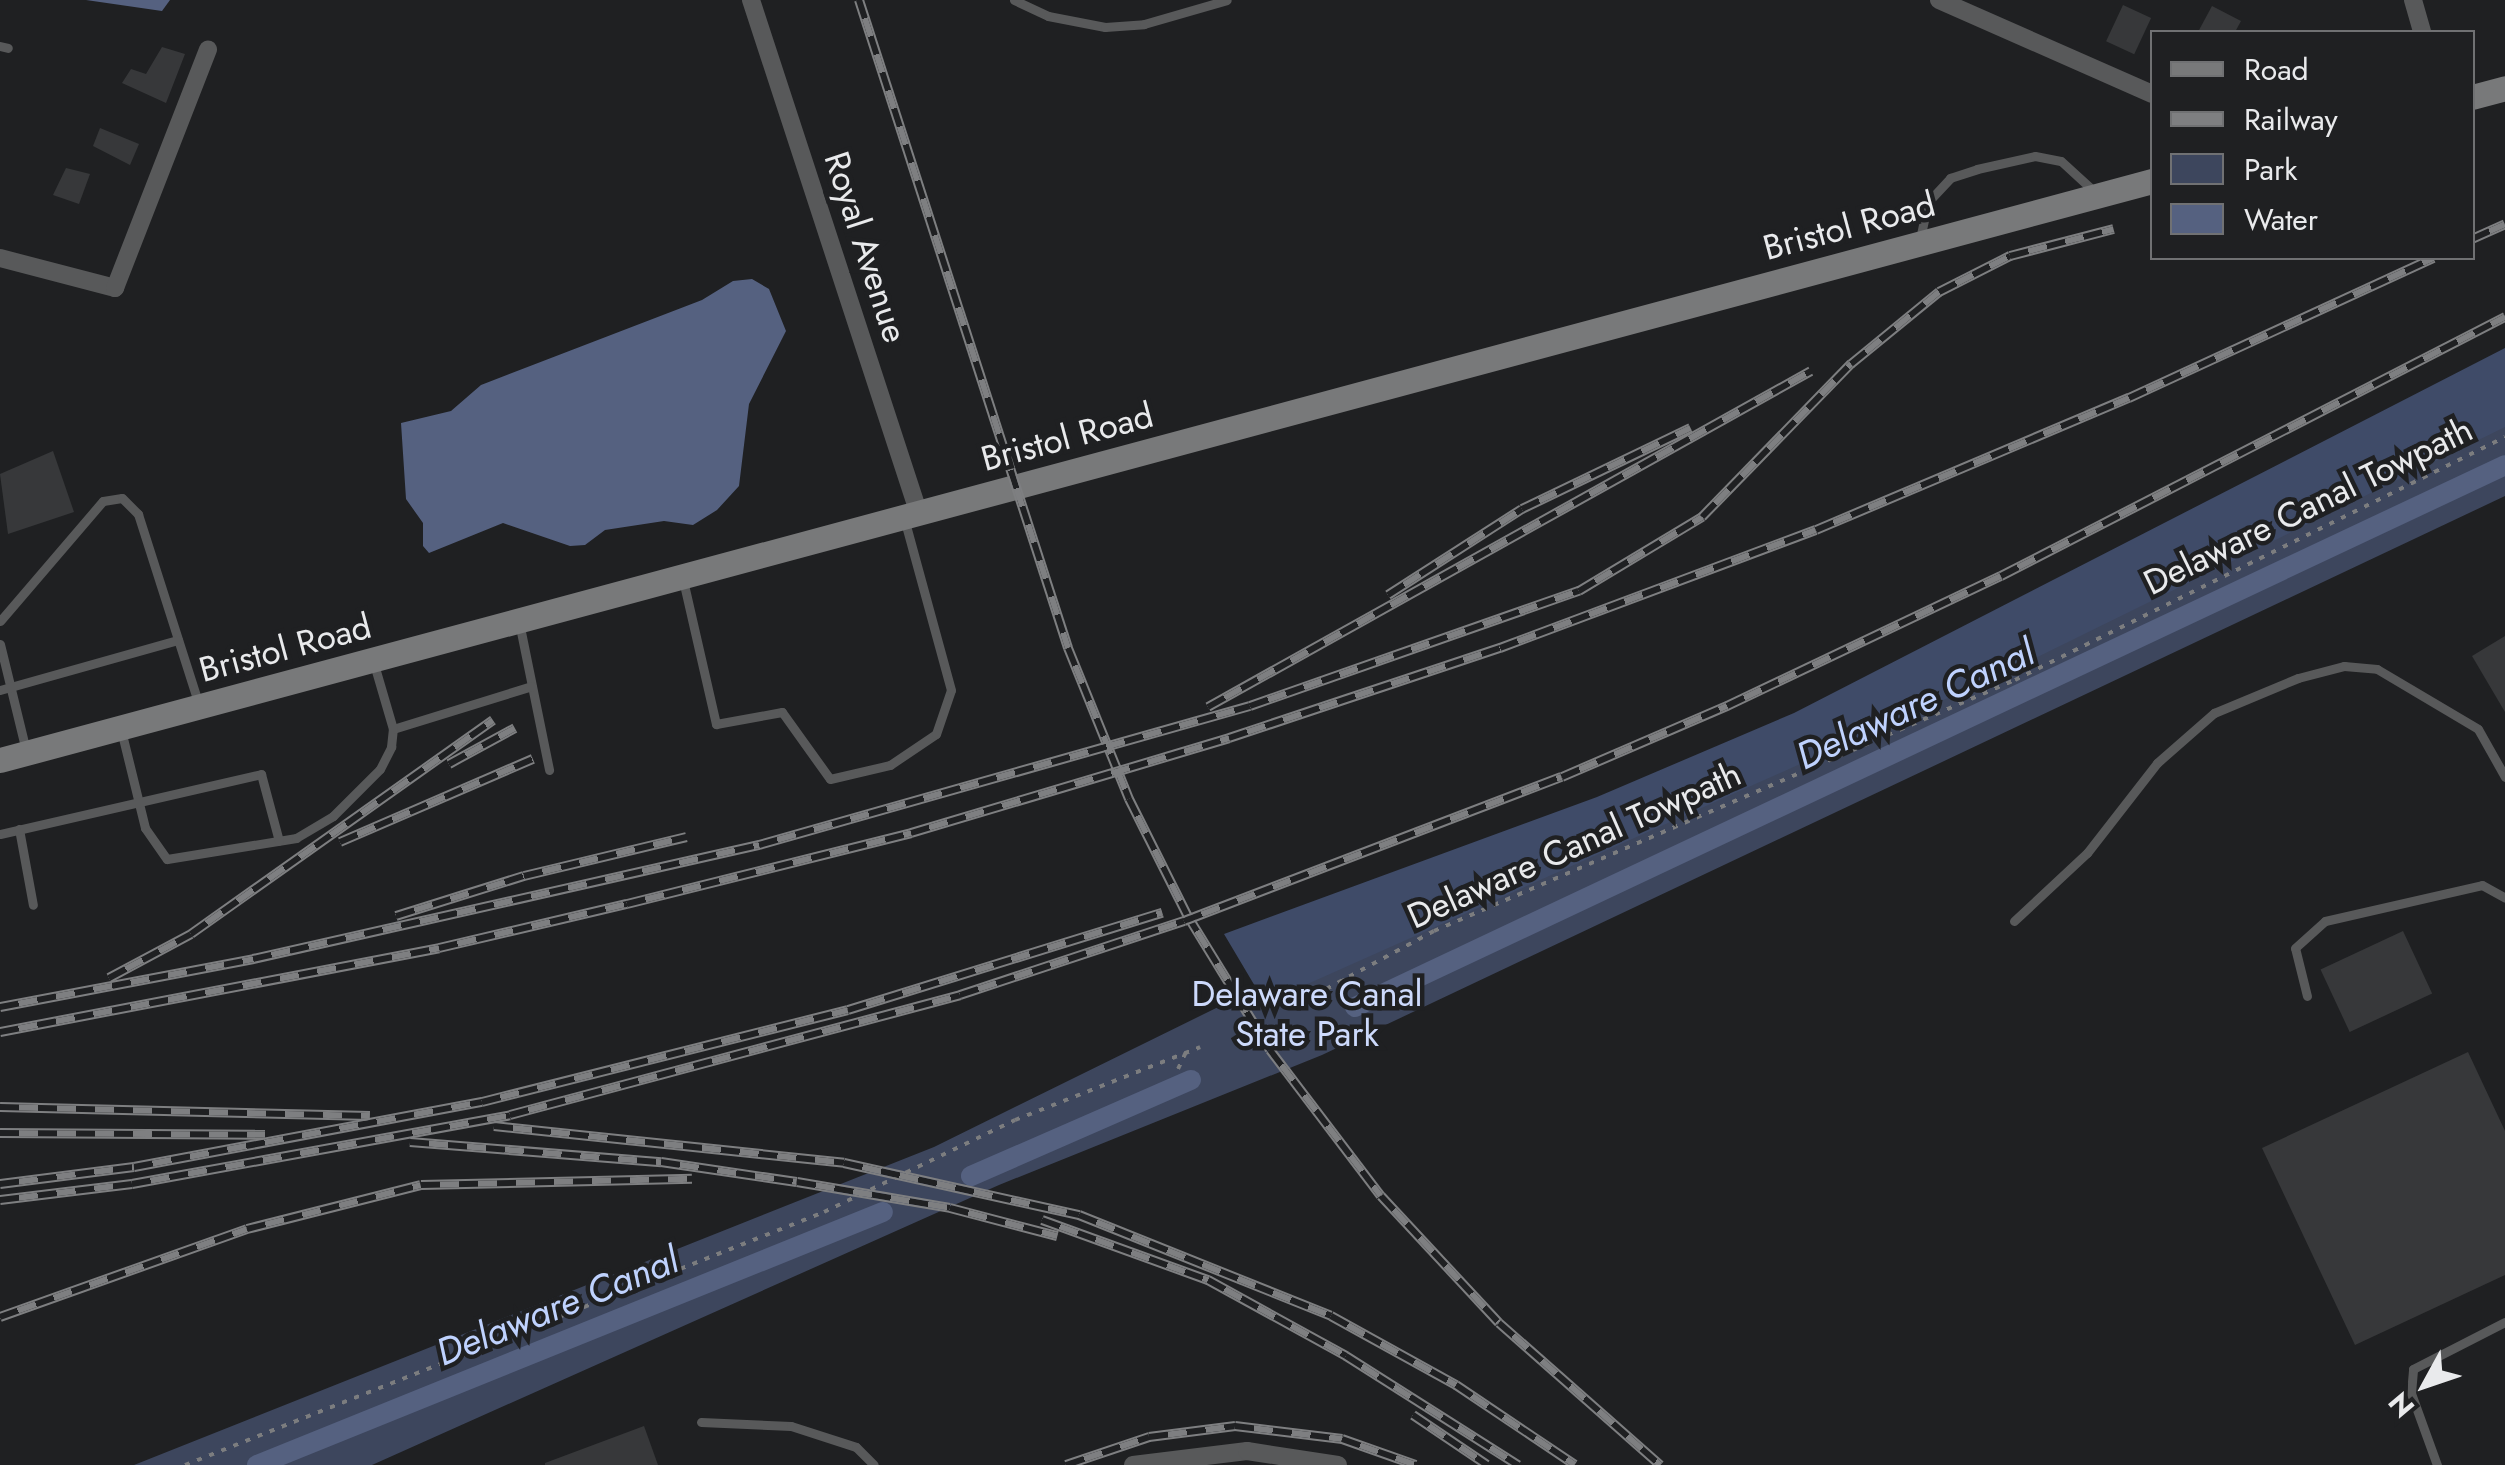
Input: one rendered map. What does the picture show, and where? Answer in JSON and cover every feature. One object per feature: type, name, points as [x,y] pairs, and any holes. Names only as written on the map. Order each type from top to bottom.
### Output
[{"type":"main road","points":[[2475,96],[2505,88]]},
{"type":"main road","name":"Bristol Road","points":[[0,760],[2150,183]]},
{"type":"street","name":"Royal Avenue","points":[[751,0],[912,516]]},
{"type":"street","points":[[1940,0],[2150,93]]},
{"type":"street","points":[[2413,0],[2421,30]]},
{"type":"street","points":[[0,258],[112,288],[208,50]]},
{"type":"street","points":[[1132,1465],[1248,1451],[1338,1465]]},
{"type":"lane","points":[[1014,0],[1048,16],[1105,27],[1144,24],[1227,0]]},
{"type":"lane","points":[[1919,244],[1928,202],[1950,178],[1977,169],[2035,156],[2061,160],[2098,196]]},
{"type":"lane","points":[[0,621],[103,501],[122,498],[138,514],[200,708]]},
{"type":"lane","points":[[683,578],[716,724],[782,712],[830,780],[890,765],[936,734],[951,690],[912,516]]},
{"type":"lane","points":[[519,622],[549,770]]},
{"type":"lane","points":[[6,688],[178,640]]},
{"type":"lane","points":[[0,644],[6,688],[27,753]]},
{"type":"lane","points":[[121,729],[146,828],[167,859],[280,841],[334,816],[380,770],[393,729],[373,661]]},
{"type":"lane","points":[[2014,921],[2087,854],[2158,763],[2214,713],[2298,678],[2344,666],[2377,668],[2478,729],[2505,777]]},
{"type":"lane","points":[[393,729],[532,686]]},
{"type":"lane","points":[[0,834],[261,774],[280,841]]},
{"type":"lane","points":[[18,829],[33,904]]},
{"type":"lane","points":[[2307,996],[2295,948],[2325,921],[2482,885],[2505,898]]},
{"type":"lane","points":[[2437,1465],[2411,1393],[2414,1369],[2505,1322]]},
{"type":"lane","points":[[701,1422],[791,1426],[856,1447],[874,1465]]},
{"type":"path","name":"Delaware Canal Towpath","points":[[1315,995],[1434,932],[2015,680],[2505,436]]},
{"type":"path","points":[[1342,980],[1361,986]]},
{"type":"path","points":[[185,1465],[824,1212],[1015,1120],[1200,1047]]},
{"type":"path","points":[[1178,1070],[1186,1052]]},
{"type":"green space","name":"Delaware Canal State Park","points":[[2505,426],[2505,496],[1322,1055],[999,1185],[372,1465],[134,1465],[934,1147],[1273,980]]},
{"type":"shaded area","points":[[2505,348],[2505,427],[2013,669],[1265,1003],[1224,934],[1597,797],[1794,713]]},
{"type":"water","points":[[86,0],[170,0],[162,11]]},
{"type":"water","points":[[752,279],[769,289],[786,331],[749,404],[739,486],[717,510],[693,525],[664,521],[605,530],[585,545],[570,546],[503,523],[429,553],[423,546],[423,523],[406,499],[401,423],[451,411],[481,385],[702,300],[733,281]]},
{"type":"building","points":[[2123,5],[2151,18],[2134,54],[2106,41]]},
{"type":"building","points":[[2212,6],[2241,21],[2236,30],[2199,30]]},
{"type":"building","points":[[162,47],[185,54],[166,103],[122,83],[131,69],[146,74]]},
{"type":"building","points":[[100,128],[139,144],[130,165],[93,146]]},
{"type":"building","points":[[66,168],[90,174],[79,204],[53,195]]},
{"type":"building","points":[[53,451],[74,512],[8,534],[0,474]]},
{"type":"building","points":[[2505,636],[2505,712],[2472,656]]},
{"type":"building","points":[[2403,931],[2432,994],[2350,1032],[2321,969]]},
{"type":"building","points":[[2468,1052],[2505,1131],[2505,1275],[2355,1345],[2262,1148]]},
{"type":"building","points":[[644,1426],[658,1465],[545,1465],[545,1463]]},
{"type":"waterway","name":"Delaware Canal","points":[[1355,1007],[2505,465]]},
{"type":"waterway","name":"Delaware Canal","points":[[971,1176],[1191,1080]]},
{"type":"waterway","name":"Delaware Canal","points":[[257,1465],[883,1212]]},
{"type":"railway","points":[[859,0],[1068,648],[1129,799],[1187,915],[1270,1050],[1381,1196],[1499,1323],[1660,1465]]},
{"type":"railway","points":[[2475,238],[2505,224]]},
{"type":"railway","points":[[0,1007],[253,959],[759,845],[1250,706],[1579,591],[1702,517],[1851,364],[1939,292],[2010,256],[2114,229]]},
{"type":"railway","points":[[0,1032],[439,948],[627,904],[911,833],[1229,738],[1500,648],[1816,530],[2129,398],[2429,260]]},
{"type":"railway","points":[[0,1200],[132,1184],[510,1115],[960,995],[1184,921],[1562,777],[1727,706],[2001,576],[2505,317]]},
{"type":"railway","points":[[1208,707],[1811,371]]},
{"type":"railway","points":[[1388,595],[1522,509],[1690,428]]},
{"type":"railway","points":[[109,978],[191,934],[493,720]]},
{"type":"railway","points":[[449,764],[515,728]]},
{"type":"railway","points":[[340,842],[533,759]]},
{"type":"railway","points":[[396,916],[524,876],[686,837]]},
{"type":"railway","points":[[0,1184],[134,1167],[482,1102],[848,1010],[1162,913]]},
{"type":"railway","points":[[0,1107],[370,1116]]},
{"type":"railway","points":[[494,1126],[844,1163],[1079,1215],[1331,1316],[1456,1385],[1575,1465]]},
{"type":"railway","points":[[0,1133],[265,1135]]},
{"type":"railway","points":[[410,1142],[661,1162],[950,1208],[1057,1236]]},
{"type":"railway","points":[[0,1317],[247,1229],[421,1185],[692,1179]]},
{"type":"railway","points":[[1042,1220],[1208,1280],[1346,1356],[1518,1465]]},
{"type":"railway","points":[[1413,1415],[1487,1465]]},
{"type":"railway","points":[[1066,1465],[1149,1437],[1235,1426],[1342,1439],[1416,1465]]}]
